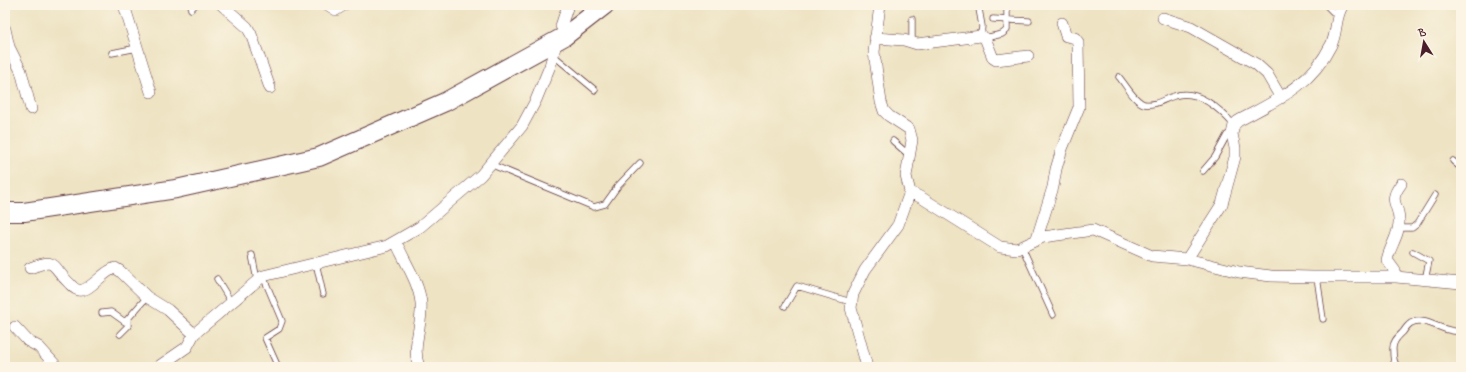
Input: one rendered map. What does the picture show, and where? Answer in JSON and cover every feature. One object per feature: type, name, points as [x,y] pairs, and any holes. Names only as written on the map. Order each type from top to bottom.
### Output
[{"type":"highway","points":[[557,40],[592,5]]},
{"type":"highway","points":[[5,201],[22,201],[177,179],[315,147],[441,94],[461,88],[557,40],[605,5]]},
{"type":"highway","points":[[5,212],[24,212],[176,189],[320,157],[445,102],[461,88]]},
{"type":"street","points":[[124,5],[152,92]]},
{"type":"street","points":[[222,5],[247,27],[251,34],[270,88]]},
{"type":"street","points":[[328,5],[336,10],[344,5]]},
{"type":"street","points":[[158,367],[187,347],[194,334],[260,278],[396,242],[420,227],[451,202],[490,164],[522,126],[536,100],[568,5]]},
{"type":"street","points":[[867,367],[851,308],[851,302],[853,294],[865,270],[898,225],[910,192],[906,176],[912,140],[909,129],[889,116],[884,111],[881,102],[874,52],[880,5]]},
{"type":"street","points":[[1187,259],[1222,204],[1235,157],[1233,130],[1238,121],[1281,98],[1303,82],[1322,62],[1333,40],[1337,16],[1343,5]]},
{"type":"street","points":[[1163,18],[1191,27],[1256,64],[1267,74],[1281,98]]},
{"type":"street","points":[[1037,238],[1053,187],[1060,156],[1079,107],[1078,42],[1074,38],[1066,36],[1062,23]]},
{"type":"street","points":[[5,29],[9,47],[21,71],[31,110]]},
{"type":"street","points":[[875,38],[922,44],[983,37],[993,58],[996,60],[1028,56]]},
{"type":"street","points":[[1396,276],[1395,271],[1388,260],[1399,228],[1400,218],[1394,204],[1394,194],[1401,184]]},
{"type":"street","points":[[910,192],[936,206],[1000,247],[1008,249],[1022,247],[1037,238],[1093,230],[1152,256],[1187,259],[1239,272],[1271,276],[1396,276],[1461,283]]},
{"type":"street","points":[[396,242],[420,299],[420,329],[416,354],[419,367]]},
{"type":"street","points":[[30,268],[44,263],[49,263],[55,266],[74,289],[80,291],[86,289],[106,272],[115,268],[147,297],[168,310],[194,334]]},
{"type":"street","points":[[15,327],[28,341],[39,347],[57,367]]},
{"type":"lane","points":[[979,9],[983,37],[1005,33],[1007,30],[1007,5]]},
{"type":"lane","points":[[1326,5],[1337,16]]},
{"type":"lane","points":[[912,19],[912,43]]},
{"type":"lane","points":[[993,19],[1029,21]]},
{"type":"lane","points":[[557,40],[595,90]]},
{"type":"lane","points":[[112,53],[137,48]]},
{"type":"lane","points":[[1119,77],[1137,100],[1144,104],[1160,102],[1181,94],[1207,100],[1226,116],[1233,130],[1227,135],[1215,157],[1203,171]]},
{"type":"lane","points":[[893,141],[910,156]]},
{"type":"lane","points":[[1453,161],[1461,168]]},
{"type":"lane","points":[[490,164],[594,207],[605,204],[618,186],[640,164]]},
{"type":"lane","points":[[1399,228],[1412,228],[1417,224],[1435,195]]},
{"type":"lane","points":[[1022,247],[1053,315]]},
{"type":"lane","points":[[1413,252],[1429,260],[1425,280]]},
{"type":"lane","points":[[252,255],[260,278],[282,321],[279,329],[265,338],[278,367]]},
{"type":"lane","points":[[316,263],[323,294]]},
{"type":"lane","points":[[1317,277],[1323,319]]},
{"type":"lane","points":[[217,279],[231,302]]},
{"type":"lane","points":[[785,306],[797,286],[851,302]]},
{"type":"lane","points":[[120,334],[128,326],[128,320],[147,297]]},
{"type":"lane","points":[[102,313],[111,312],[122,321],[128,320]]},
{"type":"lane","points":[[1398,367],[1395,365],[1392,346],[1396,339],[1411,323],[1419,320],[1425,321],[1445,330],[1461,332]]}]
